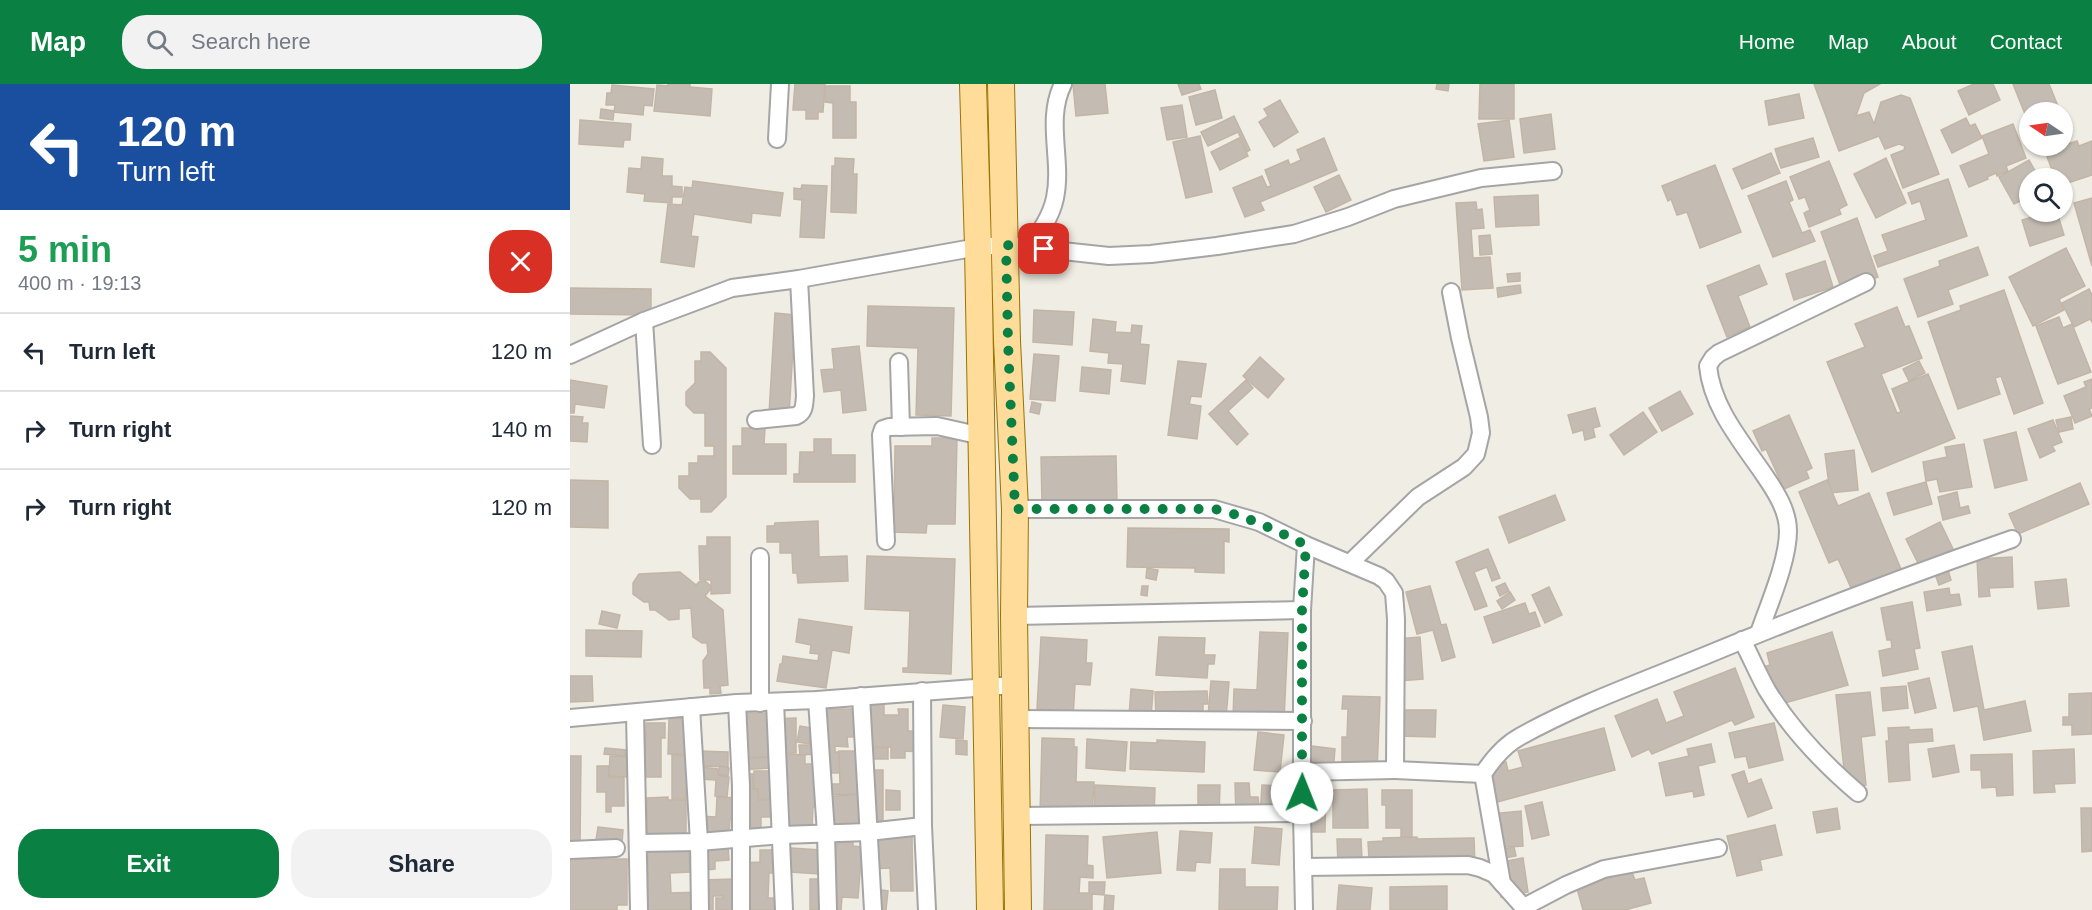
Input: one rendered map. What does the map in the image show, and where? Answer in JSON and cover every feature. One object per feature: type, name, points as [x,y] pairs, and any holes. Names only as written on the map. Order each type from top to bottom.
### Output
[{"type":"main road","points":[[973,84],[990,910]]},
{"type":"main road","points":[[1000,84],[1018,246],[1008,341],[1015,509],[1014,685],[1018,910]]},
{"type":"street","points":[[777,139],[780,84]]},
{"type":"street","points":[[1018,246],[1050,216],[1055,197],[1057,170],[1054,109],[1063,84]]},
{"type":"street","points":[[570,354],[644,321],[732,288],[799,279],[978,247],[1018,246],[1109,256],[1151,254],[1217,246],[1294,234],[1394,199],[1481,178],[1554,171]]},
{"type":"street","points":[[756,420],[796,416],[804,409],[799,279]]},
{"type":"street","points":[[1759,633],[1785,549],[1788,531],[1785,512],[1772,487],[1714,397],[1708,366],[1719,353],[1866,282]]},
{"type":"street","points":[[1350,563],[1418,497],[1464,467],[1476,454],[1480,433],[1479,417],[1451,292]]},
{"type":"street","points":[[644,321],[652,445]]},
{"type":"street","points":[[899,362],[901,427]]},
{"type":"street","points":[[886,541],[881,432],[885,428],[937,426],[982,435]]},
{"type":"street","points":[[1015,509],[1214,509],[1259,522],[1379,576],[1394,592],[1396,619],[1395,770]]},
{"type":"street","points":[[1502,883],[1483,774],[1495,758],[1519,737],[1594,701],[1759,633],[1918,571],[2012,539]]},
{"type":"street","points":[[1303,910],[1302,610],[1306,545]]},
{"type":"street","points":[[760,557],[767,703],[782,835],[784,910]]},
{"type":"street","points":[[1014,616],[1302,610]]},
{"type":"street","points":[[1742,640],[1768,690],[1783,713],[1824,762],[1858,794]]},
{"type":"street","points":[[570,718],[737,703],[767,703],[1014,685]]},
{"type":"street","points":[[922,691],[923,826],[927,910]]},
{"type":"street","points":[[861,696],[873,910]]},
{"type":"street","points":[[817,699],[826,833],[828,910]]},
{"type":"street","points":[[737,703],[741,910]]},
{"type":"street","points":[[691,707],[699,842],[700,910]]},
{"type":"street","points":[[635,713],[639,910]]},
{"type":"street","points":[[1016,719],[1303,721]]},
{"type":"street","points":[[1302,772],[1395,770],[1483,774]]},
{"type":"street","points":[[1018,816],[1302,813]]},
{"type":"street","points":[[638,843],[699,842],[782,835],[868,832],[923,826]]},
{"type":"street","points":[[570,850],[616,848]]},
{"type":"street","points":[[1303,867],[1468,865],[1494,874],[1525,909],[1566,885],[1604,869],[1718,848]]},
{"type":"building","points":[[668,84],[690,84],[690,87],[712,89],[710,116],[654,111],[657,85],[668,86]]},
{"type":"building","points":[[795,84],[825,84],[823,112],[818,112],[818,119],[806,119],[806,110],[793,110]]},
{"type":"building","points":[[1073,84],[1105,84],[1108,113],[1076,116]]},
{"type":"building","points":[[1178,84],[1199,84],[1201,89],[1182,95]]},
{"type":"building","points":[[1437,84],[1449,84],[1448,91],[1436,89]]},
{"type":"building","points":[[1480,84],[1514,84],[1514,119],[1479,119]]},
{"type":"building","points":[[1814,84],[1880,84],[1864,93],[1856,116],[1869,112],[1874,124],[1881,102],[1901,95],[1910,98],[1939,174],[1903,188],[1891,155],[1904,150],[1905,146],[1899,144],[1885,149],[1879,136],[1839,151]]},
{"type":"building","points":[[1974,84],[1993,84],[2000,100],[1969,115],[1958,91]]},
{"type":"building","points":[[2013,84],[2049,84],[2056,102],[2020,102]]},
{"type":"building","points":[[612,85],[654,89],[652,106],[644,105],[643,115],[614,112],[615,105],[606,105],[607,93],[611,93]]},
{"type":"building","points":[[825,86],[850,86],[850,102],[856,102],[856,138],[833,138],[833,103],[825,102]]},
{"type":"building","points":[[1215,90],[1222,118],[1196,125],[1189,97]]},
{"type":"building","points":[[1799,94],[1804,118],[1769,125],[1765,101]]},
{"type":"building","points":[[1280,100],[1298,132],[1274,147],[1259,122],[1268,116],[1264,109]]},
{"type":"building","points":[[1182,105],[1187,137],[1167,140],[1161,108]]},
{"type":"building","points":[[601,109],[614,111],[613,120],[600,118]]},
{"type":"building","points":[[1551,114],[1555,149],[1524,153],[1520,119]]},
{"type":"building","points":[[1234,116],[1250,150],[1247,152],[1238,132],[1208,146],[1201,132]]},
{"type":"building","points":[[1966,118],[1970,126],[1975,124],[1982,138],[1952,153],[1941,130]]},
{"type":"building","points":[[580,120],[631,124],[630,140],[624,140],[623,147],[579,144]]},
{"type":"building","points":[[1509,120],[1514,157],[1484,161],[1478,124]]},
{"type":"building","points":[[2013,124],[2019,140],[2019,156],[2026,158],[2006,166],[2008,171],[1997,176],[1996,173],[1969,187],[1960,166],[1989,154],[1982,136]]},
{"type":"building","points":[[1200,136],[1212,192],[1186,198],[1173,142]]},
{"type":"building","points":[[1239,138],[1248,156],[1220,170],[1211,152]]},
{"type":"building","points":[[1324,138],[1337,170],[1260,202],[1264,210],[1245,217],[1233,188],[1262,176],[1267,187],[1271,186],[1265,170],[1288,160],[1290,165],[1301,160],[1297,150]]},
{"type":"building","points":[[1813,138],[1819,157],[1781,168],[1775,149]]},
{"type":"building","points":[[2077,141],[2079,146],[2092,141],[2092,175],[2073,181],[2073,168],[2051,168],[2047,156],[2073,156],[2073,142]]},
{"type":"building","points":[[1771,153],[1780,173],[1742,189],[1733,169]]},
{"type":"building","points":[[642,157],[663,159],[662,176],[672,176],[672,186],[682,187],[682,197],[672,197],[672,203],[644,201],[645,194],[627,192],[629,168],[641,169]]},
{"type":"building","points":[[835,158],[854,159],[853,174],[857,174],[856,213],[831,212],[832,166],[835,166]]},
{"type":"building","points":[[1886,158],[1906,203],[1876,218],[1854,174]]},
{"type":"building","points":[[2029,160],[2033,168],[2019,168],[2019,202],[2014,204],[1999,177]]},
{"type":"building","points":[[1829,161],[1847,205],[1839,209],[1841,214],[1809,227],[1804,213],[1810,210],[1805,197],[1799,199],[1790,177]]},
{"type":"building","points":[[1715,165],[1741,232],[1700,248],[1687,212],[1677,215],[1671,199],[1668,201],[1662,186]]},
{"type":"building","points":[[1339,175],[1351,200],[1326,212],[1314,187]]},
{"type":"building","points":[[1948,179],[1967,236],[1878,267],[1874,256],[1888,251],[1882,235],[1926,220],[1920,201],[1912,204],[1908,193]]},
{"type":"building","points":[[693,181],[783,193],[780,216],[752,213],[751,223],[694,214],[691,236],[698,237],[694,267],[661,262],[668,204],[682,205],[685,187],[692,188]]},
{"type":"building","points":[[1786,181],[1793,200],[1789,202],[1802,233],[1810,230],[1815,241],[1773,257],[1748,196]]},
{"type":"building","points":[[802,185],[827,186],[824,238],[800,237],[802,200],[794,199],[794,188],[801,189]]},
{"type":"building","points":[[1538,195],[1539,225],[1496,227],[1494,197]]},
{"type":"building","points":[[2092,198],[2092,266],[2074,203]]},
{"type":"building","points":[[1476,202],[1477,210],[1482,209],[1484,228],[1471,229],[1473,258],[1490,257],[1493,288],[1462,290],[1456,203]]},
{"type":"building","points":[[1857,218],[1878,277],[1842,290],[1821,232]]},
{"type":"building","points":[[2023,222],[2060,222],[2064,235],[2030,246]]},
{"type":"building","points":[[1490,235],[1492,254],[1480,255],[1479,236]]},
{"type":"building","points":[[1978,247],[1988,275],[1948,290],[1953,304],[1918,317],[1904,279],[1940,266],[1939,261]]},
{"type":"building","points":[[2066,248],[2085,286],[2059,299],[2064,310],[2033,326],[2009,277]]},
{"type":"building","points":[[1825,261],[1833,287],[1794,300],[1786,274]]},
{"type":"building","points":[[1759,265],[1767,284],[1738,296],[1750,327],[1727,337],[1707,286]]},
{"type":"building","points":[[1520,273],[1520,281],[1508,282],[1507,274]]},
{"type":"building","points":[[1520,285],[1521,293],[1498,297],[1497,288]]},
{"type":"building","points":[[570,288],[651,289],[651,315],[570,314]]},
{"type":"building","points":[[2089,289],[2092,295],[2092,322],[2090,319],[2074,327],[2062,303]]},
{"type":"building","points":[[2004,290],[2043,403],[2014,414],[2001,376],[1995,378],[2000,394],[1958,409],[1928,322],[1961,310],[1960,306]]},
{"type":"building","points":[[868,306],[954,308],[951,416],[916,415],[918,348],[867,346]]},
{"type":"building","points":[[1897,307],[1905,327],[1909,326],[1922,358],[1881,374],[1897,413],[1901,412],[1892,389],[1928,374],[1955,438],[1872,472],[1827,362],[1865,347],[1855,324]]},
{"type":"building","points":[[1034,310],[1074,312],[1072,345],[1033,342]]},
{"type":"building","points":[[775,313],[795,315],[789,415],[769,414]]},
{"type":"building","points":[[2059,317],[2063,328],[2072,324],[2091,372],[2058,384],[2036,326]]},
{"type":"building","points":[[1093,319],[1116,322],[1115,332],[1131,333],[1132,325],[1142,326],[1140,344],[1149,345],[1145,384],[1121,381],[1123,364],[1108,363],[1109,353],[1090,351]]},
{"type":"building","points":[[859,346],[866,410],[843,413],[841,390],[824,392],[821,370],[834,369],[832,349]]},
{"type":"building","points":[[701,352],[710,352],[726,368],[726,497],[711,512],[701,512],[701,499],[690,499],[679,488],[679,476],[689,476],[689,463],[698,463],[698,456],[714,456],[714,446],[705,446],[705,413],[694,413],[686,405],[686,392],[695,383],[695,361],[701,361]]},
{"type":"building","points":[[1034,354],[1059,356],[1055,401],[1030,399]]},
{"type":"building","points":[[1260,357],[1284,379],[1268,398],[1243,376]]},
{"type":"building","points":[[1178,361],[1206,364],[1201,397],[1191,396],[1189,404],[1201,406],[1197,439],[1168,435]]},
{"type":"building","points":[[1919,361],[1925,373],[1909,381],[1903,369]]},
{"type":"building","points":[[1082,367],[1111,370],[1109,394],[1080,391]]},
{"type":"building","points":[[2092,379],[2092,408],[2089,409],[2092,416],[2075,423],[2064,396],[2086,387],[2084,382]]},
{"type":"building","points":[[570,380],[607,386],[604,408],[575,404],[574,413],[570,413]]},
{"type":"building","points":[[1246,380],[1253,388],[1228,411],[1248,434],[1237,445],[1209,414]]},
{"type":"building","points":[[1680,391],[1693,414],[1662,431],[1649,408]]},
{"type":"building","points":[[1032,402],[1041,404],[1039,414],[1030,412]]},
{"type":"building","points":[[1595,408],[1600,426],[1593,428],[1595,437],[1585,440],[1583,430],[1573,433],[1568,415]]},
{"type":"building","points":[[1643,412],[1657,432],[1624,455],[1610,435]]},
{"type":"building","points":[[1789,415],[1812,468],[1806,471],[1809,478],[1784,489],[1766,449],[1762,451],[1753,431]]},
{"type":"building","points":[[570,416],[583,417],[582,423],[588,423],[587,442],[570,441]]},
{"type":"building","points":[[2071,417],[2073,429],[2059,432],[2056,420]]},
{"type":"building","points":[[2053,420],[2062,442],[2052,446],[2055,451],[2040,458],[2028,429]]},
{"type":"building","points":[[742,428],[765,428],[764,444],[786,444],[786,474],[733,474],[733,446],[742,446]]},
{"type":"building","points":[[2016,432],[2027,480],[1995,488],[1984,440]]},
{"type":"building","points":[[932,438],[957,438],[955,524],[927,524],[926,533],[890,532],[890,523],[894,523],[895,446],[932,446]]},
{"type":"building","points":[[814,439],[831,439],[831,455],[855,455],[855,482],[794,482],[794,474],[799,474],[800,452],[814,452]]},
{"type":"building","points":[[1964,444],[1972,487],[1940,492],[1937,479],[1926,481],[1923,462],[1947,457],[1945,447]]},
{"type":"building","points":[[1854,450],[1858,490],[1830,493],[1825,454]]},
{"type":"building","points":[[1116,456],[1117,502],[1042,503],[1041,457]]},
{"type":"building","points":[[570,480],[608,481],[608,528],[570,527]]},
{"type":"building","points":[[1827,480],[1838,506],[1869,493],[1901,569],[1852,590],[1838,559],[1829,563],[1799,492]]},
{"type":"building","points":[[1926,482],[1932,504],[1894,515],[1887,493]]},
{"type":"building","points":[[2080,483],[2089,504],[2018,534],[2009,514]]},
{"type":"building","points":[[1957,492],[1960,508],[1968,506],[1970,513],[1943,520],[1938,497]]},
{"type":"building","points":[[1555,495],[1565,520],[1509,543],[1499,517]]},
{"type":"building","points":[[818,521],[819,557],[847,556],[848,581],[798,583],[797,573],[793,573],[792,553],[780,553],[780,542],[767,542],[767,526],[774,526],[775,523]]},
{"type":"building","points":[[1940,522],[1953,549],[1919,565],[1906,539]]},
{"type":"building","points":[[1128,528],[1229,529],[1229,542],[1224,541],[1224,573],[1195,572],[1195,568],[1127,567]]},
{"type":"building","points":[[707,537],[730,537],[730,593],[711,594],[711,580],[700,580],[699,546],[707,546]]},
{"type":"building","points":[[1488,549],[1500,578],[1492,581],[1487,567],[1474,572],[1487,606],[1475,610],[1456,562]]},
{"type":"building","points":[[867,556],[955,559],[951,674],[903,672],[903,668],[908,668],[910,611],[865,609]]},
{"type":"building","points":[[2012,557],[2013,587],[1989,588],[1990,596],[1979,597],[1977,559]]},
{"type":"building","points":[[1147,568],[1158,570],[1156,580],[1146,578]]},
{"type":"building","points":[[1948,570],[1951,580],[1939,585],[1935,574]]},
{"type":"building","points":[[680,572],[695,586],[705,581],[712,587],[705,596],[723,610],[728,685],[720,686],[721,693],[710,694],[710,688],[704,688],[703,661],[708,654],[707,643],[702,643],[693,637],[691,608],[679,609],[679,619],[669,620],[655,610],[650,610],[649,602],[644,602],[633,594],[633,583],[639,574]]},
{"type":"building","points":[[2066,579],[2069,606],[2038,609],[2035,582]]},
{"type":"building","points":[[1505,583],[1509,591],[1500,596],[1496,587]]},
{"type":"building","points":[[1142,586],[1148,586],[1147,596],[1141,595]]},
{"type":"building","points":[[1430,586],[1441,625],[1446,624],[1455,657],[1442,661],[1433,630],[1417,634],[1406,592]]},
{"type":"building","points":[[1549,587],[1562,615],[1545,623],[1532,595]]},
{"type":"building","points":[[1949,588],[1950,595],[1959,594],[1961,605],[1927,611],[1924,592]]},
{"type":"building","points":[[1510,592],[1515,600],[1502,609],[1497,601]]},
{"type":"building","points":[[1912,602],[1920,648],[1914,649],[1918,669],[1883,676],[1879,651],[1892,648],[1891,640],[1887,640],[1881,608]]},
{"type":"building","points":[[1525,603],[1529,614],[1535,612],[1540,626],[1493,643],[1484,617]]},
{"type":"building","points":[[602,611],[620,615],[617,628],[599,624]]},
{"type":"building","points":[[799,619],[852,627],[849,653],[832,650],[826,688],[777,681],[783,656],[818,661],[819,654],[810,653],[811,645],[796,642]]},
{"type":"building","points":[[586,630],[642,631],[641,657],[586,656]]},
{"type":"building","points":[[1260,632],[1288,633],[1284,721],[1233,718],[1234,689],[1257,690]]},
{"type":"building","points":[[1832,632],[1848,685],[1771,707],[1760,668],[1770,665],[1767,653]]},
{"type":"building","points":[[1041,637],[1087,640],[1086,663],[1092,663],[1090,685],[1075,684],[1073,718],[1056,717],[1056,710],[1037,709]]},
{"type":"building","points":[[1159,637],[1205,638],[1204,655],[1215,655],[1214,664],[1208,664],[1207,678],[1156,675]]},
{"type":"building","points":[[1420,637],[1423,679],[1399,681],[1396,639]]},
{"type":"building","points":[[1972,646],[1984,710],[2025,701],[2031,731],[1984,740],[1978,706],[1954,711],[1942,652]]},
{"type":"building","points":[[1735,668],[1754,717],[1735,725],[1732,720],[1652,754],[1649,749],[1632,757],[1615,716],[1657,699],[1666,723],[1684,716],[1674,692]]},
{"type":"building","points":[[570,676],[592,676],[593,701],[570,702]]},
{"type":"building","points":[[1929,678],[1936,708],[1915,713],[1908,683]]},
{"type":"building","points":[[1211,681],[1229,682],[1226,718],[1208,716]]},
{"type":"building","points":[[1906,686],[1908,708],[1883,711],[1881,688]]},
{"type":"building","points":[[1131,689],[1153,691],[1151,718],[1129,716]]},
{"type":"building","points":[[1207,691],[1208,704],[1203,704],[1203,720],[1156,717],[1155,692]]},
{"type":"building","points":[[1870,692],[1875,735],[1861,737],[1866,785],[1846,787],[1836,695]]},
{"type":"building","points":[[2092,693],[2092,734],[2072,735],[2072,725],[2063,725],[2063,717],[2069,717],[2069,694]]},
{"type":"building","points":[[1343,696],[1380,697],[1377,772],[1342,771],[1342,737],[1347,737],[1348,709],[1342,709]]},
{"type":"building","points":[[865,703],[884,704],[884,715],[899,715],[898,709],[908,709],[908,731],[920,731],[920,752],[905,751],[905,758],[891,758],[891,747],[865,747]]},
{"type":"building","points":[[943,705],[965,707],[963,739],[940,737]]},
{"type":"building","points":[[823,709],[856,709],[856,737],[847,737],[848,747],[835,746],[835,752],[840,752],[840,773],[823,773]]},
{"type":"building","points":[[1399,710],[1436,710],[1435,737],[1398,736]]},
{"type":"building","points":[[734,713],[769,713],[769,719],[796,718],[796,753],[780,753],[780,757],[734,757]]},
{"type":"building","points":[[669,718],[686,719],[685,754],[668,754]]},
{"type":"building","points":[[646,723],[665,723],[665,738],[661,738],[661,777],[645,777]]},
{"type":"building","points":[[1774,723],[1783,760],[1749,768],[1746,756],[1735,758],[1729,733]]},
{"type":"building","points":[[800,726],[812,728],[809,744],[797,742]]},
{"type":"building","points":[[1909,727],[1909,730],[1932,729],[1933,741],[1908,743],[1910,780],[1889,782],[1886,741],[1889,741],[1888,728]]},
{"type":"building","points":[[1604,728],[1615,770],[1486,805],[1477,769],[1506,762],[1508,771],[1523,767],[1518,751]]},
{"type":"building","points":[[1258,732],[1284,735],[1280,772],[1254,770]]},
{"type":"building","points":[[1042,738],[1074,739],[1074,747],[1077,747],[1076,782],[1094,782],[1092,816],[1040,815]]},
{"type":"building","points":[[1087,739],[1127,742],[1125,771],[1086,768]]},
{"type":"building","points":[[956,740],[967,741],[967,755],[956,754]]},
{"type":"building","points":[[1157,740],[1205,742],[1204,772],[1130,769],[1131,742],[1157,743]]},
{"type":"building","points":[[1711,744],[1715,762],[1698,766],[1704,795],[1694,797],[1693,791],[1666,796],[1659,763],[1689,756],[1687,749]]},
{"type":"building","points":[[799,745],[816,745],[816,754],[800,755]]},
{"type":"building","points":[[1304,745],[1335,749],[1333,772],[1302,769]]},
{"type":"building","points":[[1954,745],[1959,772],[1933,777],[1928,749]]},
{"type":"building","points":[[605,748],[626,750],[625,756],[604,754]]},
{"type":"building","points":[[867,748],[888,748],[888,759],[867,759]]},
{"type":"building","points":[[2074,749],[2075,783],[2054,784],[2055,792],[2034,793],[2033,751]]},
{"type":"building","points":[[698,751],[728,752],[728,767],[698,766]]},
{"type":"building","points":[[839,751],[859,751],[860,794],[825,795],[825,784],[840,784]]},
{"type":"building","points":[[785,754],[805,755],[805,764],[817,764],[818,807],[813,807],[812,830],[783,829]]},
{"type":"building","points":[[2012,754],[2013,795],[1997,796],[1996,787],[1982,788],[1981,770],[1971,770],[1971,755]]},
{"type":"building","points":[[672,755],[692,755],[692,791],[686,791],[686,799],[672,799]]},
{"type":"building","points":[[570,756],[581,756],[580,846],[570,846]]},
{"type":"building","points":[[610,756],[629,757],[628,777],[609,776]]},
{"type":"building","points":[[772,757],[772,768],[737,770],[737,759]]},
{"type":"building","points":[[597,766],[609,766],[609,777],[624,777],[624,806],[611,806],[611,812],[606,812],[606,792],[597,792]]},
{"type":"building","points":[[720,766],[729,768],[728,776],[718,774]]},
{"type":"building","points":[[700,767],[718,769],[718,775],[729,777],[727,797],[715,796],[716,780],[699,779]]},
{"type":"building","points":[[868,770],[883,770],[883,823],[868,823]]},
{"type":"building","points":[[754,771],[771,771],[771,799],[758,799],[758,789],[754,789]]},
{"type":"building","points":[[1744,771],[1748,784],[1761,779],[1772,808],[1748,817],[1732,775]]},
{"type":"building","points":[[740,774],[753,774],[753,789],[758,789],[758,800],[773,800],[773,817],[761,817],[761,830],[739,830]]},
{"type":"building","points":[[1235,783],[1249,783],[1250,797],[1258,797],[1259,806],[1236,816]]},
{"type":"building","points":[[1095,785],[1155,788],[1154,816],[1094,816]]},
{"type":"building","points":[[1198,785],[1220,785],[1219,817],[1198,817]]},
{"type":"building","points":[[1262,785],[1285,786],[1284,817],[1260,816]]},
{"type":"building","points":[[1299,786],[1326,786],[1325,832],[1298,832]]},
{"type":"building","points":[[1367,789],[1368,828],[1333,828],[1333,790]]},
{"type":"building","points":[[886,790],[900,791],[900,810],[886,810]]},
{"type":"building","points":[[1382,790],[1412,790],[1412,837],[1401,837],[1401,828],[1386,828],[1386,805],[1382,805]]},
{"type":"building","points":[[858,794],[861,826],[830,830],[827,797]]},
{"type":"building","points":[[668,797],[668,800],[686,800],[686,837],[647,837],[647,798]]},
{"type":"building","points":[[717,797],[737,798],[736,819],[730,819],[729,838],[698,837],[699,816],[716,817]]},
{"type":"building","points":[[1542,802],[1549,835],[1532,839],[1525,806]]},
{"type":"building","points":[[1837,808],[1840,829],[1817,833],[1813,812]]},
{"type":"building","points":[[2081,808],[2092,808],[2092,851],[2082,852]]},
{"type":"building","points":[[1521,811],[1523,846],[1493,848],[1491,814]]},
{"type":"building","points":[[1775,825],[1782,855],[1760,860],[1762,870],[1737,876],[1727,836]]},
{"type":"building","points":[[598,827],[623,830],[622,843],[596,840]]},
{"type":"building","points":[[1255,827],[1282,829],[1279,865],[1252,863]]},
{"type":"building","points":[[1180,831],[1212,833],[1210,863],[1196,862],[1195,871],[1177,870]]},
{"type":"building","points":[[1157,832],[1161,873],[1107,878],[1103,837]]},
{"type":"building","points":[[912,835],[913,891],[891,891],[890,868],[870,869],[869,836]]},
{"type":"building","points":[[1046,835],[1088,836],[1087,865],[1093,866],[1093,878],[1080,877],[1079,893],[1089,893],[1089,882],[1105,882],[1104,895],[1092,894],[1092,910],[1044,910]]},
{"type":"building","points":[[1417,837],[1417,839],[1474,838],[1475,866],[1338,863],[1337,839],[1361,839],[1362,859],[1369,859],[1368,842],[1383,841],[1383,838]]},
{"type":"building","points":[[831,840],[853,841],[853,846],[862,847],[858,898],[842,897],[841,910],[827,910]]},
{"type":"building","points":[[728,846],[729,860],[715,861],[715,869],[697,871],[695,849]]},
{"type":"building","points":[[1514,847],[1516,856],[1500,859],[1498,851]]},
{"type":"building","points":[[791,848],[821,850],[820,874],[790,872]]},
{"type":"building","points":[[689,850],[690,872],[670,873],[671,893],[702,892],[702,880],[733,879],[733,910],[716,910],[716,898],[723,898],[723,896],[713,896],[713,910],[648,910],[648,851]]},
{"type":"building","points":[[760,850],[780,850],[780,873],[769,873],[768,898],[777,898],[777,910],[742,910],[742,863],[760,862]]},
{"type":"building","points":[[1523,858],[1528,892],[1501,897],[1496,863]]},
{"type":"building","points":[[570,859],[627,859],[627,905],[617,905],[617,910],[570,910]]},
{"type":"building","points":[[1220,869],[1245,869],[1245,887],[1278,887],[1277,910],[1219,910]]},
{"type":"building","points":[[1631,870],[1635,880],[1644,878],[1651,903],[1625,910],[1583,910],[1576,885]]},
{"type":"building","points":[[810,879],[827,879],[827,910],[810,910]]},
{"type":"building","points":[[1339,885],[1372,888],[1370,910],[1337,910]]},
{"type":"building","points":[[1447,886],[1447,910],[1390,910],[1390,887]]},
{"type":"building","points":[[875,889],[888,891],[886,910],[873,910]]},
{"type":"building","points":[[1105,895],[1114,896],[1113,910],[1104,910]]},
{"type":"route","points":[[1044,249],[1006,245],[1015,509],[1214,509],[1259,522],[1306,545],[1302,610],[1302,793]]}]
